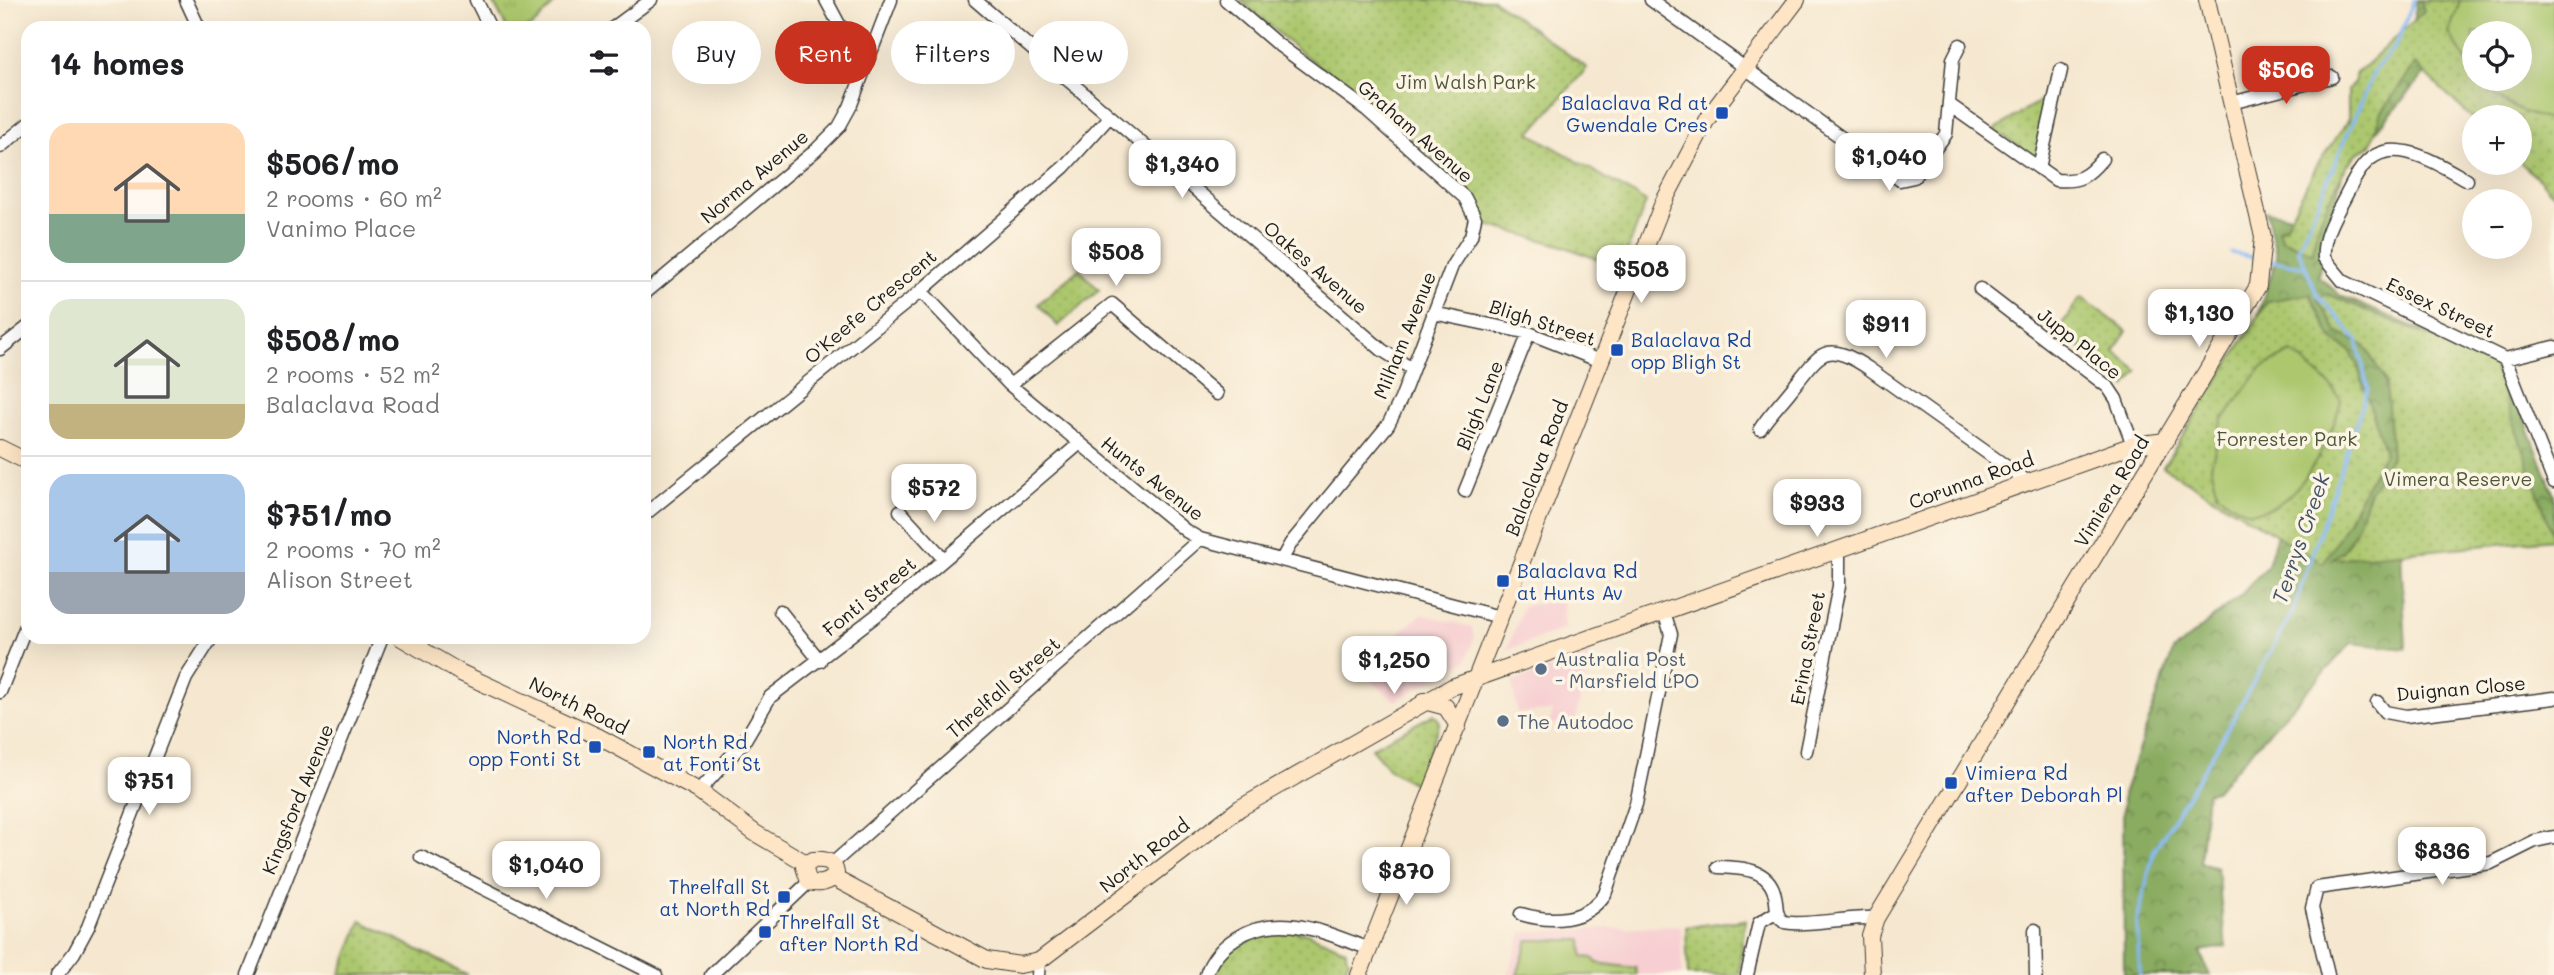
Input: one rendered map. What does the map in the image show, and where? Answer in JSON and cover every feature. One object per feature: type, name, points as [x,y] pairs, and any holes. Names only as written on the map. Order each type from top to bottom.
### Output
[{"type":"street","points":[[186,0],[196,21]]},
{"type":"street","points":[[476,0],[486,21]]},
{"type":"street","points":[[622,21],[651,0]]},
{"type":"street","points":[[826,0],[837,21]]},
{"type":"street","name":"Norma Avenue","points":[[877,34],[891,0]]},
{"type":"street","name":"Oakes Avenue","points":[[975,0],[1382,350],[1412,369]]},
{"type":"street","name":"Graham Avenue","points":[[1226,0],[1276,43],[1367,110],[1465,198],[1475,218]]},
{"type":"street","points":[[1651,0],[1900,180],[1914,177],[1946,134],[1951,106],[1953,60],[1960,45]]},
{"type":"street","name":"Balaclava Road","points":[[1359,975],[1672,182],[1699,132],[1797,0]]},
{"type":"street","name":"Vimiera Road","points":[[1872,975],[1870,936],[1876,918],[2258,286],[2264,247],[2207,0]]},
{"type":"street","points":[[2039,168],[2061,70]]},
{"type":"street","points":[[2231,103],[2332,77]]},
{"type":"street","name":"Norma Avenue","points":[[651,288],[815,151],[839,127],[857,84]]},
{"type":"street","points":[[1951,106],[2056,180],[2075,182],[2089,174],[2102,159]]},
{"type":"street","name":"O'Keefe Crescent","points":[[651,509],[921,290],[1064,167],[1110,116]]},
{"type":"street","points":[[0,147],[21,130]]},
{"type":"street","name":"Essex Street","points":[[2467,180],[2412,152],[2384,151],[2372,157],[2361,168],[2334,218],[2325,240],[2324,258],[2343,281],[2505,359],[2554,482]]},
{"type":"street","name":"Milham Avenue","points":[[1282,559],[1291,542],[1388,425],[1452,266],[1471,236],[1475,218]]},
{"type":"street","name":"Jupp Place","points":[[1980,289],[2108,387],[2116,399],[2133,445]]},
{"type":"street","name":"Hunts Avenue","points":[[921,290],[1010,385],[1079,444],[1200,539],[1500,617]]},
{"type":"street","points":[[1010,385],[1112,304],[1217,394]]},
{"type":"street","name":"Bligh Street","points":[[1433,313],[1477,320],[1529,333],[1600,361]]},
{"type":"street","points":[[0,349],[21,332]]},
{"type":"street","name":"Bligh Lane","points":[[1465,491],[1529,333]]},
{"type":"street","points":[[2505,359],[2554,347]]},
{"type":"street","points":[[1760,429],[1809,364],[1835,350],[1847,354],[1868,368],[2028,482]]},
{"type":"street","name":"Corunna Road","points":[[1476,678],[2133,445],[2166,441]]},
{"type":"street","name":"Fonti Street","points":[[699,791],[743,743],[770,697],[820,661],[1079,444]]},
{"type":"street","points":[[0,448],[21,458]]},
{"type":"street","points":[[900,511],[944,559]]},
{"type":"street","name":"Threlfall Street","points":[[833,871],[1200,539]]},
{"type":"street","name":"Erina Street","points":[[1806,751],[1839,586],[1839,551]]},
{"type":"street","points":[[780,611],[820,661]]},
{"type":"street","points":[[1521,914],[1561,919],[1581,915],[1597,907],[1605,894],[1636,804],[1671,634],[1664,612]]},
{"type":"street","points":[[0,692],[21,639]]},
{"type":"street","points":[[57,975],[74,953],[88,927],[186,678],[208,644]]},
{"type":"street","name":"Kingsford Avenue","points":[[248,975],[379,644]]},
{"type":"street","name":"North Road","points":[[425,644],[461,673],[599,737],[699,791],[755,833],[806,863]]},
{"type":"street","name":"North Road","points":[[833,871],[987,960],[1039,968],[1240,808],[1424,701],[1476,678]]},
{"type":"street","name":"Duignan Close","points":[[2377,702],[2385,712],[2406,716],[2554,698]]},
{"type":"street","points":[[1424,701],[1446,707],[1458,726]]},
{"type":"street","points":[[2328,975],[2312,908],[2314,892],[2329,884],[2491,863],[2535,841],[2554,836]]},
{"type":"street","points":[[421,857],[656,975]]},
{"type":"street","points":[[711,975],[809,882],[828,882],[833,871],[824,860],[806,863],[804,874],[809,882]]},
{"type":"street","points":[[1718,867],[1751,869],[1769,879],[1777,912],[1782,921],[1793,925],[1846,917],[1876,918]]},
{"type":"street","points":[[1747,975],[1759,923],[1777,912]]},
{"type":"street","points":[[1206,975],[1217,953],[1246,932],[1260,926],[1285,923],[1370,949]]},
{"type":"street","points":[[2035,930],[2036,975]]},
{"type":"shaded area","points":[[1563,599],[1565,629],[1507,650],[1523,606]]},
{"type":"shaded area","points":[[1422,614],[1472,627],[1474,638],[1466,661],[1395,701],[1357,668]]},
{"type":"shaded area","points":[[1590,655],[1575,722],[1550,724],[1552,711],[1517,713],[1512,682]]},
{"type":"shaded area","points":[[1681,925],[1682,975],[1508,975],[1522,932]]},
{"type":"green space","points":[[492,0],[558,0],[538,21],[503,21]]},
{"type":"green space","name":"Jim Walsh Park","points":[[1240,0],[1493,0],[1587,68],[1530,133],[1646,202],[1621,268],[1560,245],[1480,223],[1471,197],[1446,172],[1373,105],[1296,49]]},
{"type":"green space","points":[[2417,0],[2451,0],[2445,50],[2343,170],[2318,276],[2341,296],[2504,365],[2554,495],[2554,536],[2401,553],[2406,649],[2351,643],[2215,791],[2207,793],[2200,863],[2217,868],[2226,947],[2200,951],[2209,975],[2124,975],[2123,794],[2173,651],[2242,594],[2268,565],[2284,510],[2258,314],[2277,258],[2266,211],[2292,216],[2348,119],[2356,73],[2411,36]]},
{"type":"green space","points":[[2421,0],[2554,0],[2554,194],[2532,173],[2532,105],[2462,105],[2462,109],[2415,64],[2380,115],[2371,145],[2355,155],[2341,177],[2321,218],[2313,253],[2282,239],[2278,229],[2285,227],[2317,165],[2348,121],[2348,89],[2355,81],[2355,75],[2424,11]]},
{"type":"green space","points":[[2460,0],[2554,0],[2554,120],[2532,115],[2532,105],[2509,105],[2491,91],[2532,91],[2532,21],[2462,21],[2462,54],[2449,33]]},
{"type":"green space","points":[[2051,94],[2036,158],[1994,130]]},
{"type":"green space","points":[[1079,269],[1099,290],[1058,326],[1038,304]]},
{"type":"green space","name":"Forrester Park","points":[[2310,294],[2332,339],[2351,352],[2357,364],[2385,453],[2323,563],[2163,467],[2268,301]]},
{"type":"green space","name":"Vimera Reserve","points":[[2327,294],[2493,363],[2554,539],[2332,559],[2342,552],[2356,530],[2369,493],[2392,455],[2386,383],[2365,346],[2337,332],[2317,298]]},
{"type":"green space","points":[[2081,297],[2127,331],[2114,351],[2138,371],[2126,387],[2120,376],[2057,331]]},
{"type":"green space","points":[[2292,352],[2330,385],[2341,401],[2321,453],[2297,487],[2268,509],[2247,511],[2218,494],[2211,466],[2222,421],[2261,368]]},
{"type":"green space","points":[[1434,714],[1440,722],[1416,785],[1390,770],[1371,748]]},
{"type":"green space","points":[[1745,920],[1739,975],[1688,975],[1686,927]]},
{"type":"green space","points":[[361,921],[468,975],[340,975]]},
{"type":"green space","points":[[1280,929],[1307,933],[1345,949],[1349,960],[1343,975],[1213,975],[1224,956],[1240,943],[1259,934]]},
{"type":"green space","points":[[1528,940],[1582,940],[1583,957],[1593,958],[1597,963],[1636,968],[1637,975],[1517,975]]},
{"type":"waterway","name":"Terrys Creek","points":[[2140,975],[2137,922],[2154,851],[2220,742],[2293,611],[2368,389],[2357,340],[2317,294],[2298,249],[2375,70],[2396,45],[2414,0]]},
{"type":"waterway","points":[[2231,253],[2257,258]]},
{"type":"waterway","points":[[2264,259],[2305,267]]},
{"type":"place","name":"Balaclava Rd at Gwendale Cres","points":[[1722,113]]},
{"type":"place","name":"Balaclava Rd opp Bligh St","points":[[1617,350]]},
{"type":"place","name":"Balaclava Rd at Hunts Av","points":[[1503,581]]},
{"type":"place","name":"Australia Post - Marsfield LPO","points":[[1541,669]]},
{"type":"place","name":"The Autodoc","points":[[1503,721]]},
{"type":"place","name":"North Rd opp Fonti St","points":[[595,747]]},
{"type":"place","name":"North Rd at Fonti St","points":[[649,752]]},
{"type":"place","name":"Vimiera Rd after Deborah Pl","points":[[1951,783]]},
{"type":"place","name":"Threlfall St at North Rd","points":[[784,897]]},
{"type":"place","name":"Threlfall St after North Rd","points":[[765,932]]}]
